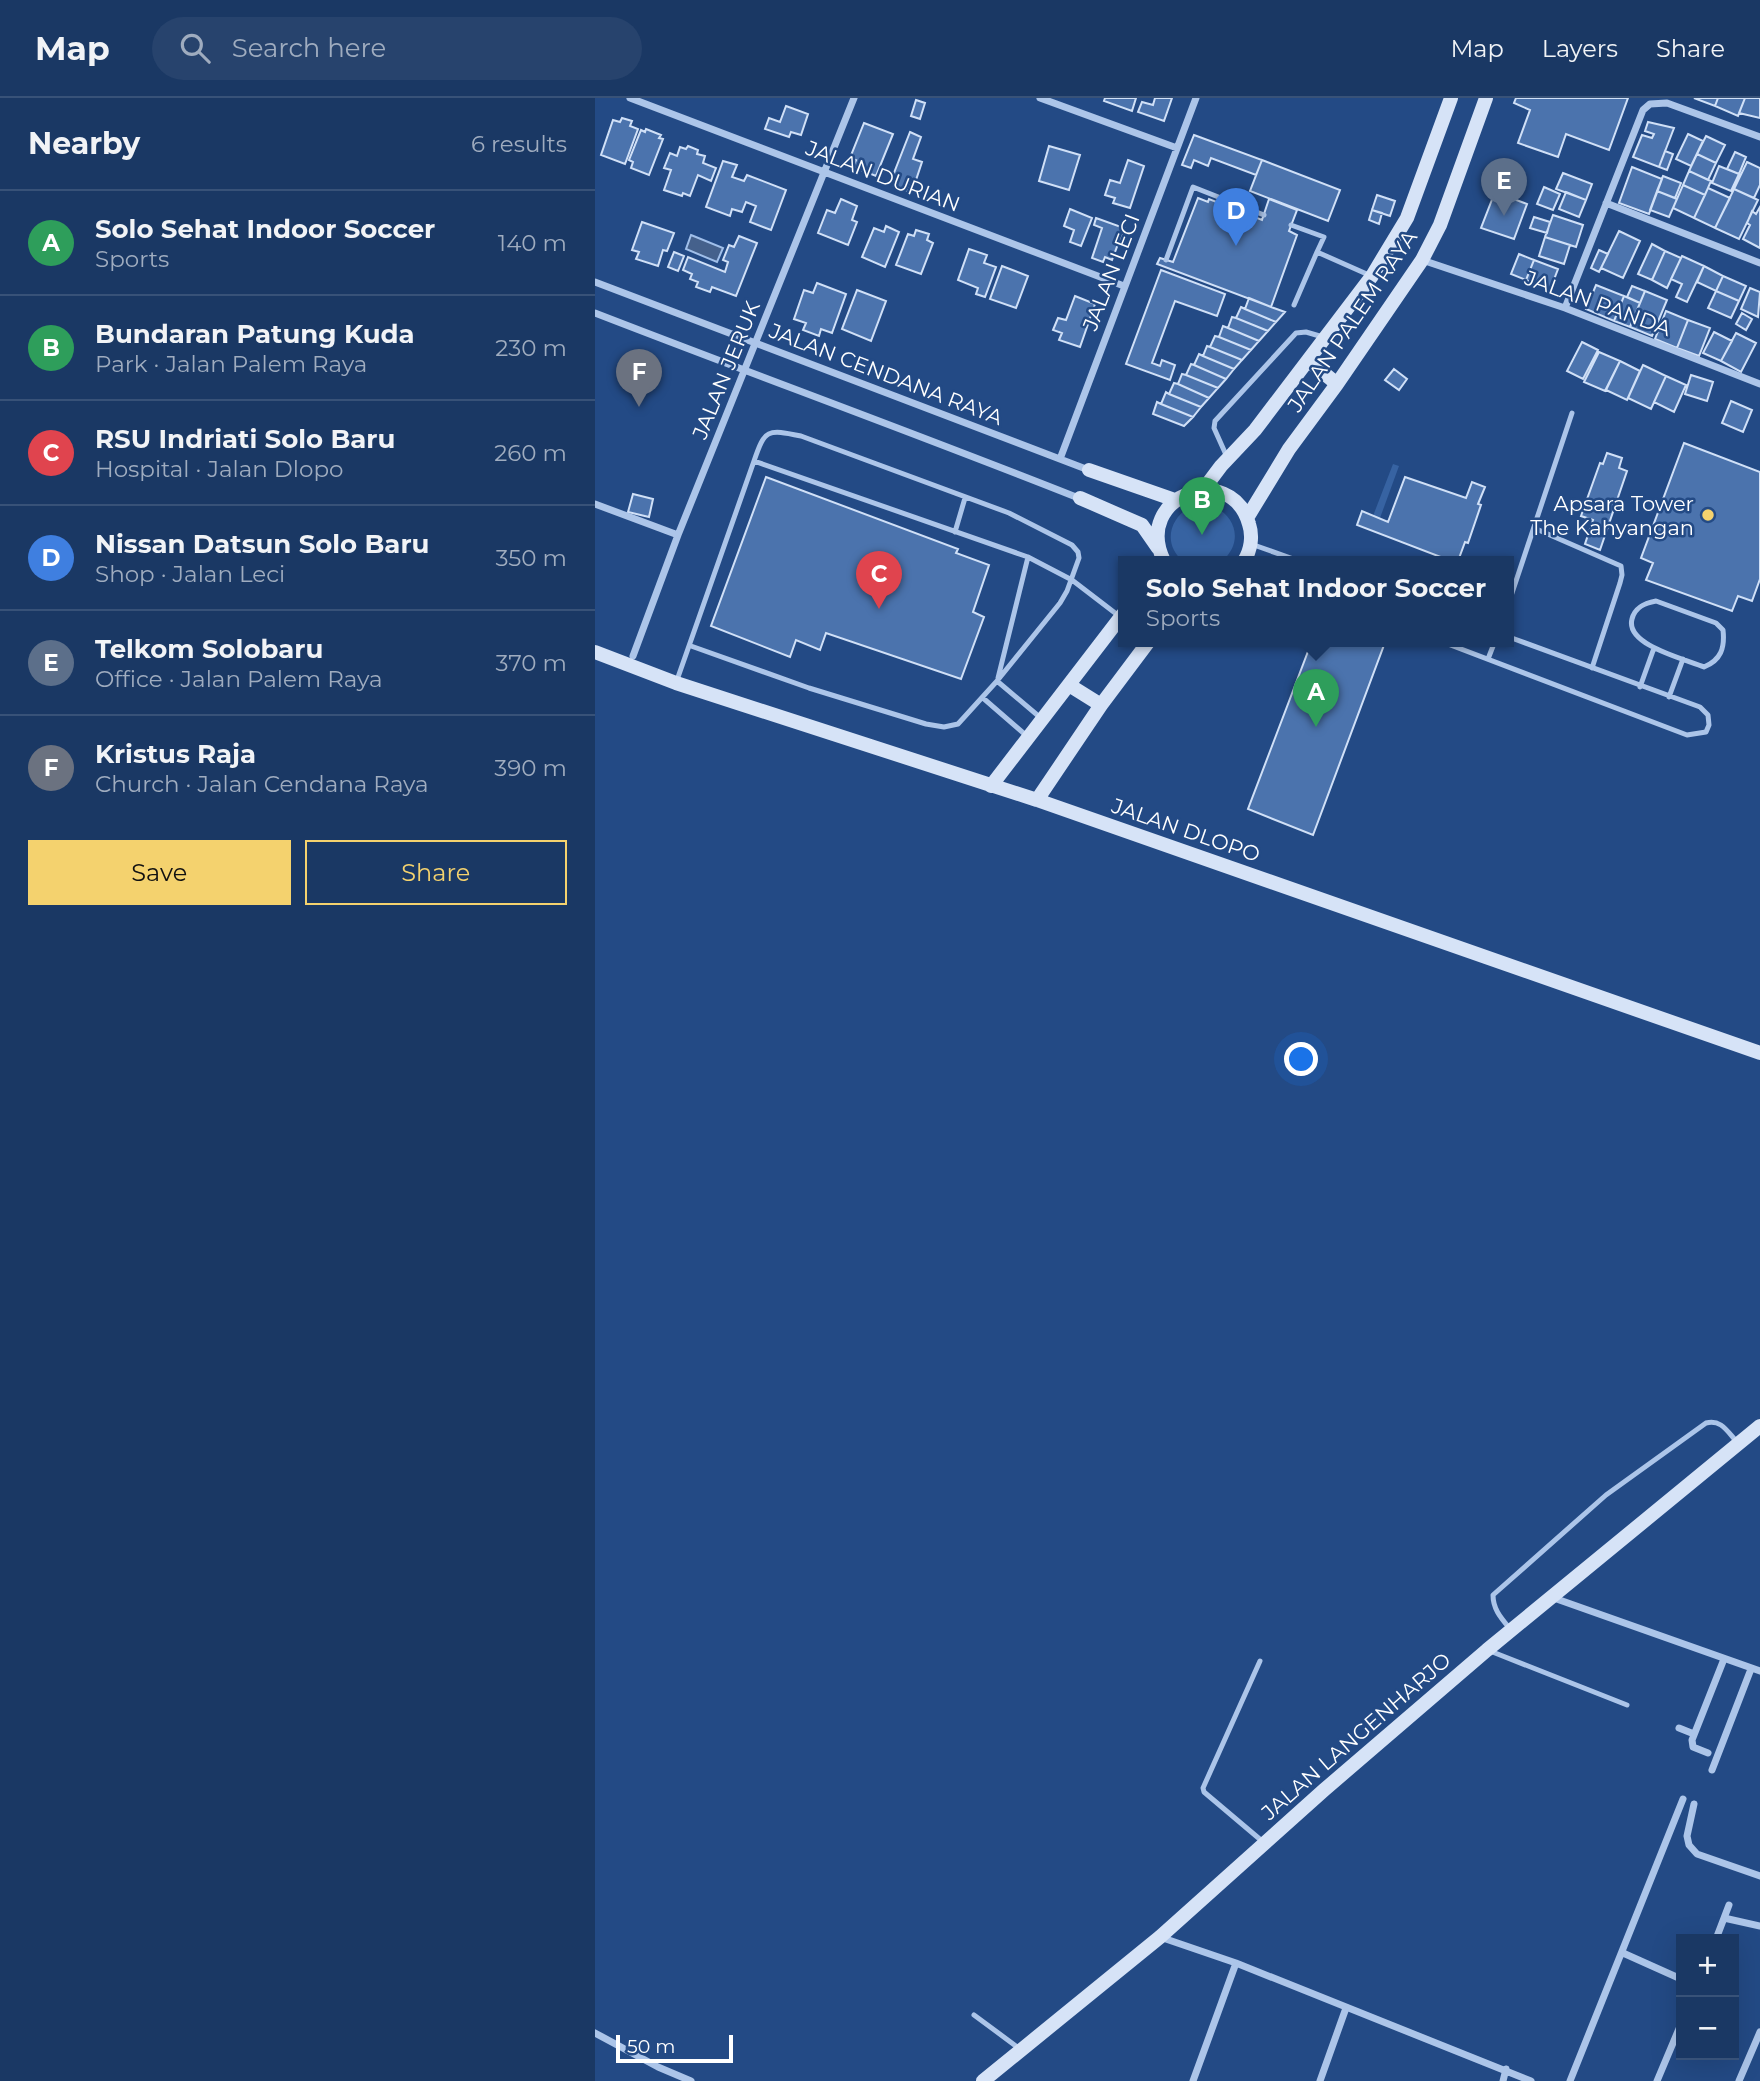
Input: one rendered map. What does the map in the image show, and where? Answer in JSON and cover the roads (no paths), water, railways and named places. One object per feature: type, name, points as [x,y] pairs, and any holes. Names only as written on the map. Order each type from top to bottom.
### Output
[{"type":"street","name":"JALAN DURIAN","points":[[630,98],[1124,286]]},
{"type":"street","name":"JALAN JERUK","points":[[633,656],[678,535],[853,98]]},
{"type":"street","points":[[1040,98],[1177,148]]},
{"type":"street","name":"JALAN LECI","points":[[1060,459],[1196,98]]},
{"type":"street","name":"JALAN PALEM RAYA","points":[[1203,490],[1255,430],[1372,276],[1407,218],[1451,98]]},
{"type":"street","name":"JALAN PALEM RAYA","points":[[1247,518],[1289,449],[1422,260],[1440,225],[1486,98]]},
{"type":"street","points":[[1565,308],[1643,110],[1650,104],[1667,103],[1760,137]]},
{"type":"street","points":[[1606,203],[1760,264]]},
{"type":"street","name":"JALAN PANDA","points":[[1422,260],[1565,308],[1760,384]]},
{"type":"street","name":"JALAN CENDANA RAYA","points":[[595,282],[1088,469]]},
{"type":"street","points":[[595,313],[913,433],[1142,525],[1161,556]]},
{"type":"street","points":[[1309,361],[1337,384]]},
{"type":"street","points":[[1088,469],[1175,500]]},
{"type":"street","points":[[1162,556],[1157,538],[1162,517],[1175,500],[1188,493],[1203,490],[1225,494],[1234,500],[1247,518],[1251,530],[1251,544],[1246,556]]},
{"type":"street","points":[[595,504],[678,535]]},
{"type":"street","points":[[991,786],[1118,621]]},
{"type":"street","points":[[1037,800],[1101,705],[1144,647]]},
{"type":"street","name":"JALAN DLOPO","points":[[595,652],[676,683],[1037,800],[1760,1053]]},
{"type":"street","points":[[1069,685],[1101,705]]},
{"type":"street","name":"JALAN LANGENHARJO","points":[[983,2081],[1160,1937],[1487,1650],[1759,1428]]},
{"type":"street","points":[[1550,1597],[1760,1671]]},
{"type":"street","points":[[1708,1753],[1693,1746],[1694,1734],[1724,1659]]},
{"type":"street","points":[[1712,1770],[1751,1669]]},
{"type":"street","points":[[1679,1728],[1694,1734]]},
{"type":"street","points":[[1570,2081],[1683,1799]]},
{"type":"street","points":[[1694,1804],[1687,1836],[1689,1844],[1697,1854],[1760,1875]]},
{"type":"street","points":[[1718,1934],[1729,1905]]},
{"type":"street","points":[[1724,1918],[1760,1926]]},
{"type":"street","points":[[1160,1937],[1236,1963],[1531,2081]]},
{"type":"street","points":[[1623,1953],[1676,1977]]},
{"type":"street","points":[[1193,2081],[1236,1963]]},
{"type":"street","points":[[1320,2081],[1346,2008]]},
{"type":"street","points":[[1739,2081],[1760,2032]]},
{"type":"street","points":[[595,2034],[691,2081]]},
{"type":"street","points":[[1657,2081],[1676,2036]]},
{"type":"street","points":[[1503,2081],[1506,2070]]},
{"type":"lane","points":[[1165,260],[1193,187],[1263,215]]},
{"type":"lane","points":[[1291,225],[1324,237],[1294,305]]},
{"type":"lane","points":[[1317,252],[1372,276]]},
{"type":"lane","points":[[1228,460],[1214,428],[1215,421],[1296,333],[1305,332],[1327,338]]},
{"type":"lane","points":[[1514,588],[1572,414]]},
{"type":"lane","points":[[676,683],[762,439],[772,432],[801,436],[1009,513],[1072,545],[1078,552],[1079,558],[1072,580],[1060,603],[983,698],[958,724],[944,727],[858,703],[691,646]]},
{"type":"lane","points":[[754,461],[1028,557],[1072,580],[1118,613]]},
{"type":"lane","points":[[955,532],[965,498]]},
{"type":"lane","points":[[1534,528],[1621,566],[1622,575],[1592,668]]},
{"type":"lane","points":[[1251,544],[1285,556]]},
{"type":"lane","points":[[997,681],[1028,557]]},
{"type":"lane","points":[[1656,601],[1669,605],[1716,623],[1723,630],[1723,649],[1713,663],[1704,667],[1654,648],[1643,643],[1631,626],[1632,617],[1645,603],[1656,601]]},
{"type":"lane","points":[[1456,647],[1687,735],[1706,732],[1709,725],[1708,715],[1700,707],[1640,687],[1514,638]]},
{"type":"lane","points":[[1488,659],[1493,647]]},
{"type":"lane","points":[[1640,687],[1654,648]]},
{"type":"lane","points":[[1669,697],[1683,659]]},
{"type":"lane","points":[[997,681],[1042,719]]},
{"type":"lane","points":[[983,698],[1028,737]]},
{"type":"lane","points":[[1511,1630],[1496,1612],[1493,1595],[1606,1495],[1706,1423],[1713,1421],[1722,1424],[1739,1444]]},
{"type":"lane","points":[[1487,1650],[1627,1705]]},
{"type":"lane","points":[[1260,1661],[1203,1788],[1204,1792],[1265,1843]]},
{"type":"lane","points":[[974,2015],[1020,2049]]},
{"type":"place","name":"Telkom Solobaru","points":[[1504,216]]},
{"type":"place","name":"Nissan Datsun Solo Baru","points":[[1236,246]]},
{"type":"place","name":"Kristus Raja","points":[[639,407]]},
{"type":"place","name":"Apsara Tower The Kahyangan","points":[[1708,515]]},
{"type":"place","name":"Bundaran Patung Kuda","points":[[1202,535]]},
{"type":"place","name":"RSU Indriati Solo Baru","points":[[879,609]]},
{"type":"place","name":"Solo Sehat Indoor Soccer","points":[[1316,727]]}]
